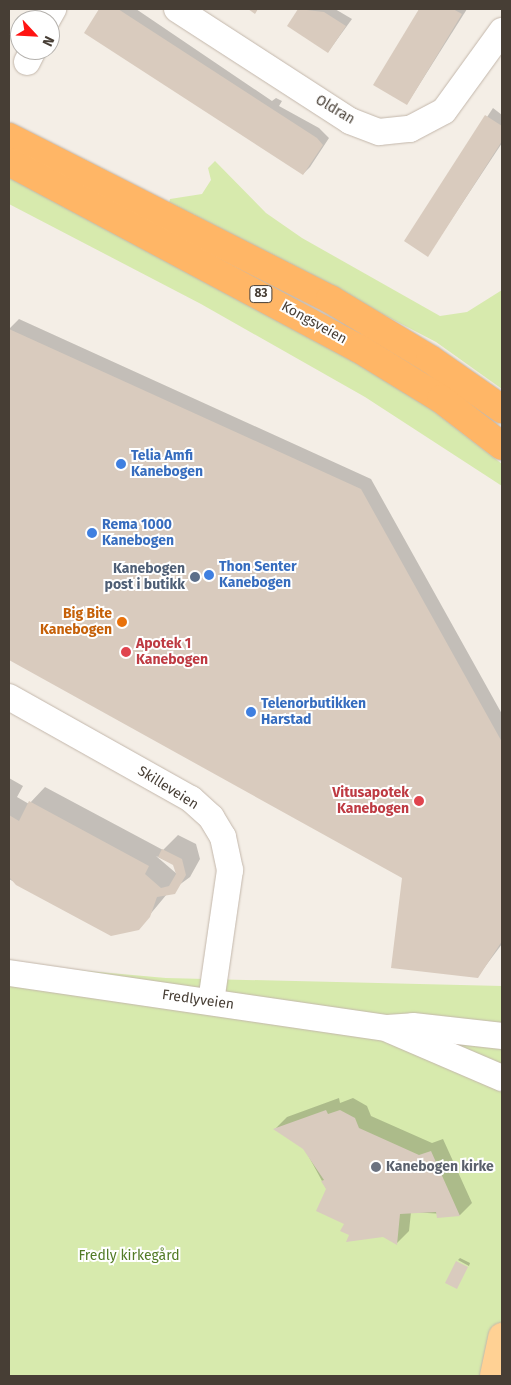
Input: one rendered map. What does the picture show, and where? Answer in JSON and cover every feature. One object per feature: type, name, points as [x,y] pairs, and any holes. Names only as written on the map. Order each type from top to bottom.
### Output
[{"type":"highway","name":"Kongsveien","points":[[9,137],[330,299],[430,359],[502,409]]},
{"type":"highway","name":"Kongsveien","points":[[9,162],[358,348],[441,399],[502,446]]},
{"type":"main road","points":[[494,1376],[502,1337]]},
{"type":"street","name":"Oldran","points":[[177,9],[350,121],[379,132],[410,129],[444,110],[502,31]]},
{"type":"street","name":"Skilleveien","points":[[9,697],[191,799],[212,817],[223,837],[230,870],[211,1002]]},
{"type":"street","name":"Fredlyveien","points":[[9,973],[387,1028],[413,1026],[502,1036]]},
{"type":"street","name":"Fredlyveien","points":[[387,1028],[502,1078]]},
{"type":"green space","points":[[215,161],[266,213],[302,238],[440,316],[467,312],[502,290],[502,389],[436,342],[169,203],[170,199],[202,194],[211,180],[208,168]]},
{"type":"green space","points":[[9,175],[408,391],[502,464],[502,486],[365,397],[201,304],[9,204]]},
{"type":"green space","name":"Fredly kirkegård","points":[[9,964],[166,978],[502,986],[502,1376],[9,1376]]},
{"type":"building","points":[[99,9],[118,9],[317,138],[323,145],[303,175],[84,33]]},
{"type":"building","points":[[248,9],[258,9],[255,14]]},
{"type":"building","points":[[298,9],[324,12],[346,26],[328,53],[287,26]]},
{"type":"building","points":[[419,9],[453,9],[462,14],[407,105],[373,85]]},
{"type":"building","points":[[485,115],[502,126],[502,141],[428,257],[404,241]]},
{"type":"building","name":"Thon Senter Kanebogen","points":[[9,329],[361,489],[502,742],[502,941],[478,978],[391,968],[402,878],[9,660]]},
{"type":"building","points":[[29,801],[149,866],[145,874],[161,888],[169,886],[176,874],[173,865],[158,857],[162,849],[182,859],[186,875],[175,894],[157,897],[150,917],[139,930],[111,936],[16,885],[9,877],[9,815],[19,821]]},
{"type":"building","name":"Kanebogen kirke","points":[[326,1110],[328,1114],[340,1110],[355,1118],[359,1128],[419,1155],[431,1151],[460,1216],[437,1218],[436,1212],[400,1214],[397,1245],[383,1237],[346,1242],[349,1235],[340,1231],[344,1224],[316,1211],[326,1189],[321,1181],[324,1180],[303,1149],[273,1129]]},
{"type":"building","points":[[456,1261],[468,1267],[457,1289],[445,1283]]},
{"type":"place","name":"Telia Amfi Kanebogen","points":[[121,464]]},
{"type":"place","name":"Rema 1000 Kanebogen","points":[[92,533]]},
{"type":"place","name":"Thon Senter Kanebogen","points":[[209,575]]},
{"type":"place","name":"Kanebogen post i butikk","points":[[195,577]]},
{"type":"place","name":"Big Bite Kanebogen","points":[[122,622]]},
{"type":"place","name":"Apotek 1 Kanebogen","points":[[126,652]]},
{"type":"place","name":"Telenorbutikken Harstad","points":[[251,712]]},
{"type":"place","name":"Vitusapotek Kanebogen","points":[[419,801]]},
{"type":"place","name":"Kanebogen kirke","points":[[376,1167]]}]
